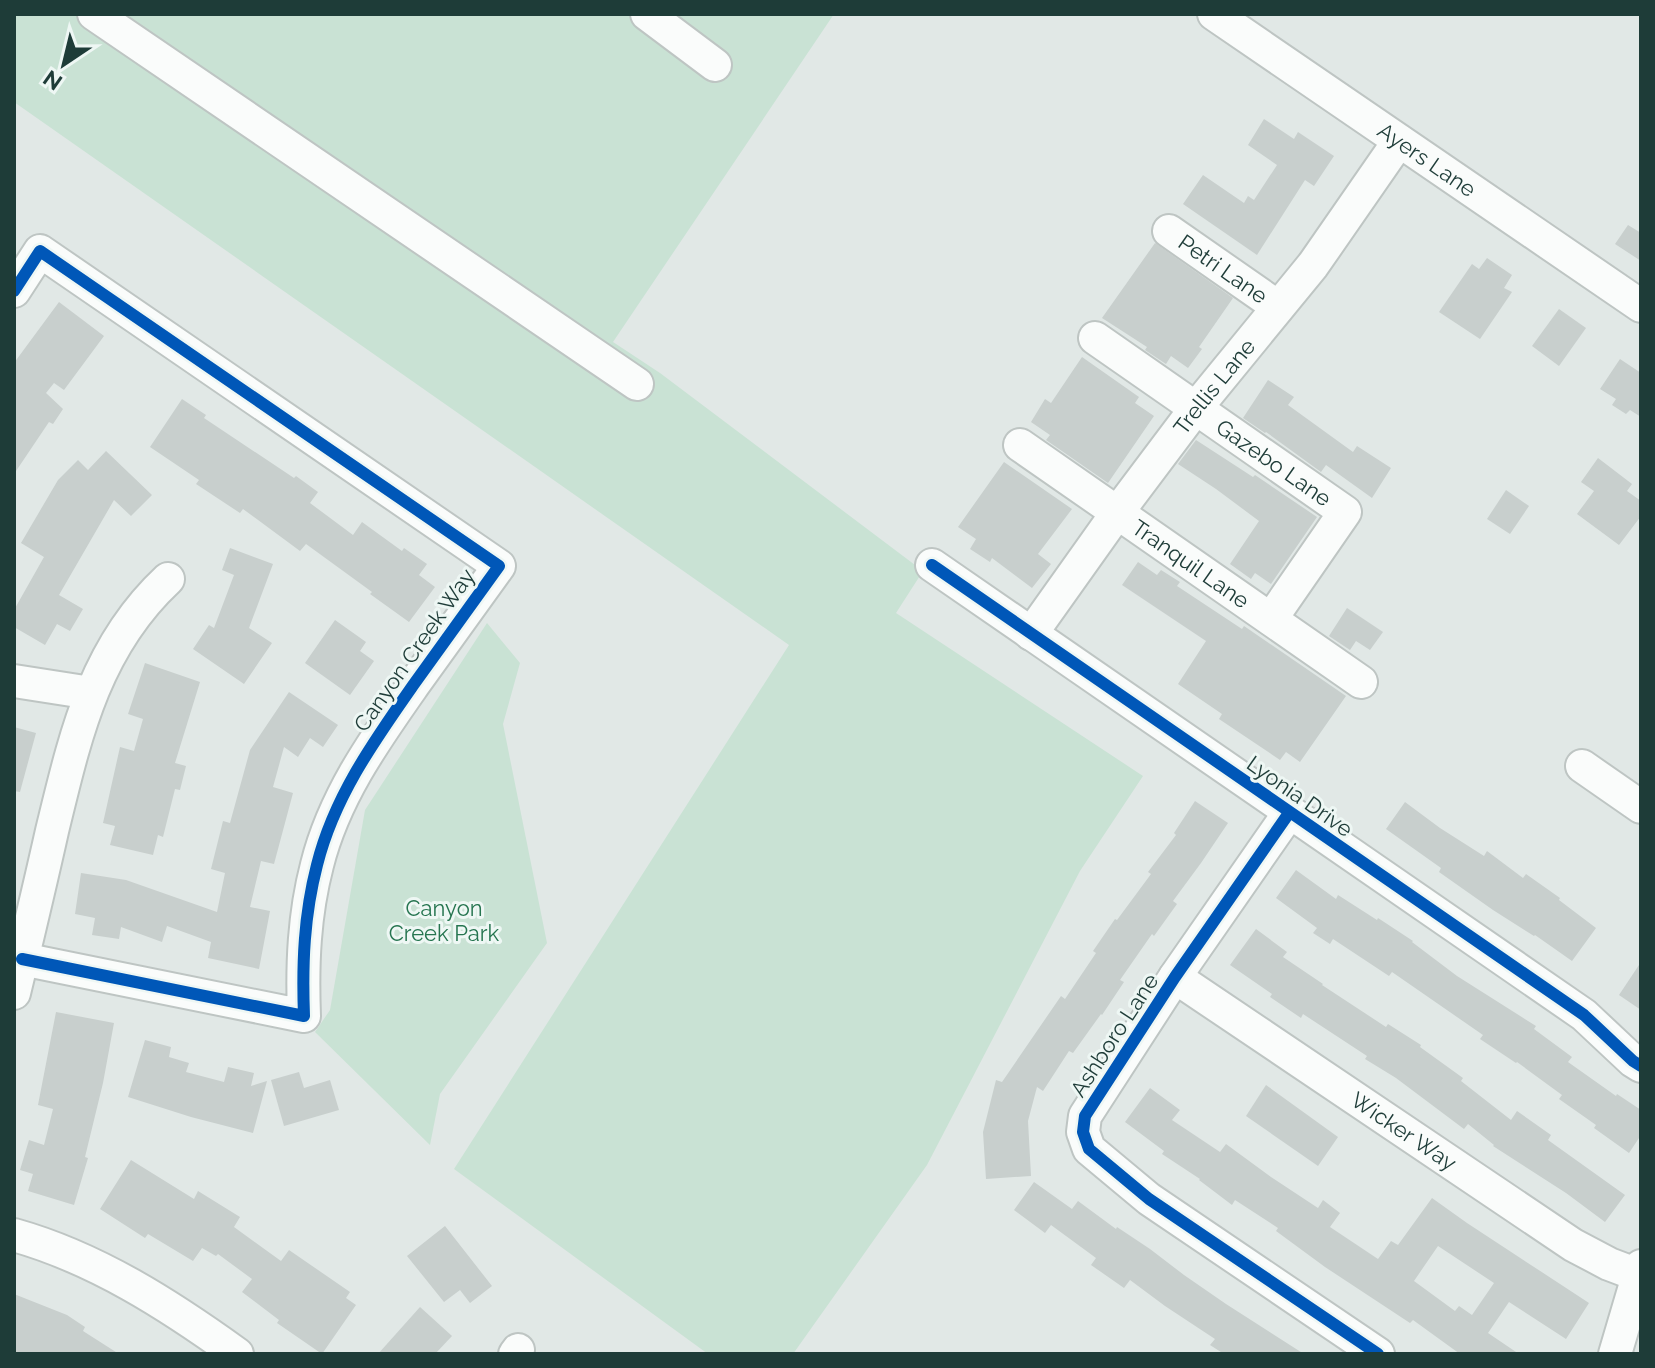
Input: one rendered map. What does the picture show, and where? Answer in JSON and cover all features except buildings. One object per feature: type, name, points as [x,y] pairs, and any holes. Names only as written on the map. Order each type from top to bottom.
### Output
[{"type":"street","points":[[94,14],[637,384]]},
{"type":"street","points":[[647,14],[715,65]]},
{"type":"street","name":"Ayers Lane","points":[[1214,14],[1641,306]]},
{"type":"street","name":"Trellis Lane","points":[[1031,634],[1196,408],[1313,265],[1399,141]]},
{"type":"street","name":"Petri Lane","points":[[1169,231],[1278,307]]},
{"type":"street","name":"Canyon Creek Way","points":[[14,291],[40,251],[499,566],[375,740],[352,777],[331,823],[317,864],[307,914],[302,964],[304,1016],[22,959]]},
{"type":"street","name":"Gazebo Lane","points":[[1095,338],[1345,512],[1271,619]]},
{"type":"street","name":"Tranquil Lane","points":[[1020,445],[1361,682]]},
{"type":"street","name":"Lyonia Drive","points":[[932,565],[1584,1015],[1641,1066]]},
{"type":"street","points":[[14,993],[73,745],[91,693],[126,627],[147,599],[168,579]]},
{"type":"street","points":[[14,681],[91,693]]},
{"type":"street","points":[[1582,766],[1641,807]]},
{"type":"street","name":"Ashboro Lane","points":[[1289,813],[1175,977],[1085,1116],[1083,1132],[1089,1149],[1149,1199],[1378,1354]]},
{"type":"street","name":"Wicker Way","points":[[1175,977],[1573,1245],[1609,1264],[1639,1270]]},
{"type":"street","points":[[14,1235],[80,1260],[136,1287],[237,1354]]},
{"type":"street","points":[[1615,1354],[1639,1270]]},
{"type":"green space","points":[[14,14],[834,14],[613,342],[660,373],[923,571],[896,613],[1143,776],[1080,871],[927,1165],[793,1354],[708,1354],[454,1169],[789,645],[14,102]]},
{"type":"green space","name":"Canyon Creek Park","points":[[487,623],[520,663],[503,724],[547,943],[440,1094],[430,1145],[315,1032],[330,1010],[365,810]]},
{"type":"cycle path","points":[[14,291],[40,251],[499,566],[384,727],[357,770],[334,816],[324,840],[309,902],[304,959],[304,1016],[22,959]]},
{"type":"cycle path","points":[[932,565],[1584,1015],[1641,1066]]},
{"type":"cycle path","points":[[1289,813],[1175,977],[1085,1116],[1083,1132],[1089,1149],[1149,1199],[1378,1354]]}]
